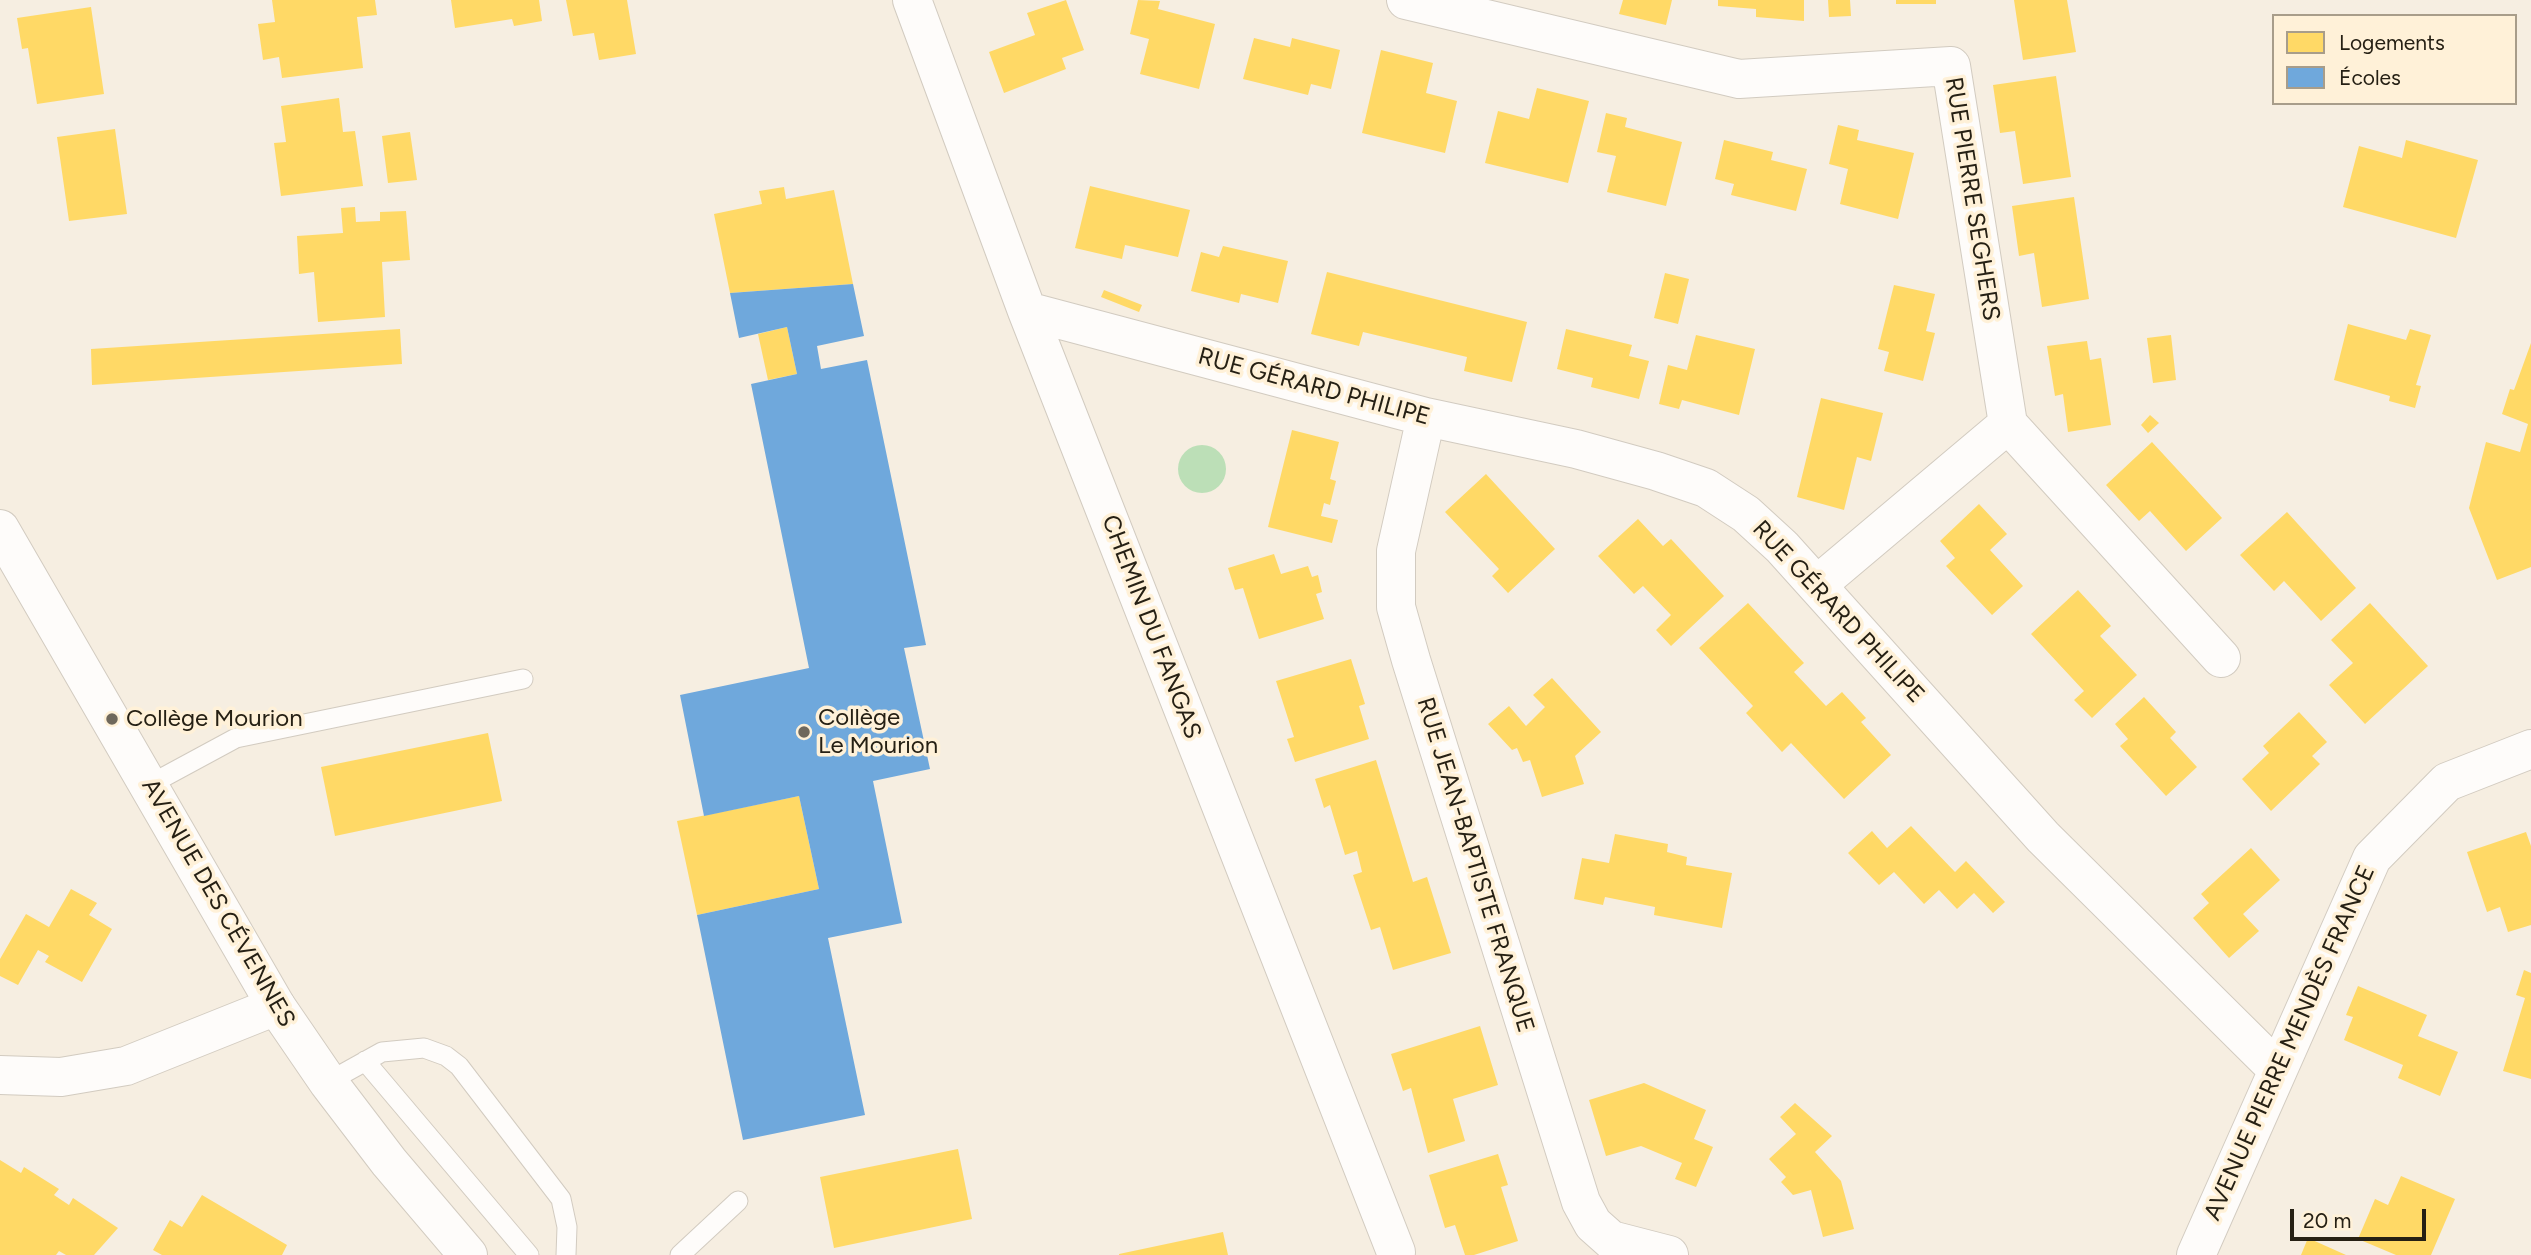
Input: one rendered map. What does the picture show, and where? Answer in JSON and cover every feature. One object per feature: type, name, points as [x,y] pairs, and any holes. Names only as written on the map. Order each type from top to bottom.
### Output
[{"type":"street","name":"CHEMIN DU FANGAS","points":[[912,0],[1027,311],[1396,1252]]},
{"type":"street","name":"RUE PIERRE SEGHERS","points":[[1406,0],[1739,79],[1951,66],[2008,424]]},
{"type":"street","name":"RUE GÉRARD PHILIPE","points":[[1027,311],[1426,417],[1576,449],[1706,488],[1746,514],[1782,547],[2043,837],[2277,1069]]},
{"type":"street","name":"RUE JEAN-BAPTISTE FRANQUE","points":[[1426,417],[1396,551],[1396,607],[1411,660],[1581,1202],[1593,1224],[1611,1240],[1669,1255]]},
{"type":"street","points":[[1817,585],[2008,424],[2221,658]]},
{"type":"street","name":"AVENUE DES CÉVENNES","points":[[0,529],[276,1006],[328,1082],[389,1162],[468,1255]]},
{"type":"street","name":"AVENUE PIERRE MENDÈS FRANCE","points":[[2196,1255],[2372,858],[2447,782],[2531,749]]},
{"type":"street","points":[[0,1075],[61,1076],[126,1066],[276,1006]]},
{"type":"lane","points":[[149,785],[236,738],[523,679]]},
{"type":"lane","points":[[328,1082],[382,1052],[424,1048],[446,1056],[459,1066],[561,1199],[567,1227],[566,1255]]},
{"type":"lane","points":[[365,1061],[529,1255]]},
{"type":"lane","points":[[680,1255],[738,1201]]},
{"type":"shaded area","points":[[1202,445],[1211,446],[1219,452],[1225,460],[1225,478],[1219,486],[1211,492],[1202,493],[1193,492],[1185,486],[1179,478],[1178,469],[1179,460],[1185,452],[1193,446]]},
{"type":"building: Logements","points":[[272,0],[375,0],[377,15],[357,17],[363,68],[282,78],[279,57],[263,60],[258,24],[275,22]]},
{"type":"building: Logements","points":[[451,0],[539,0],[542,21],[514,26],[512,19],[455,28]]},
{"type":"building: Logements","points":[[566,0],[627,0],[636,54],[599,60],[594,33],[573,36]]},
{"type":"building: Logements","points":[[1066,0],[1084,50],[1062,58],[1066,69],[1004,93],[989,52],[1035,35],[1027,13]]},
{"type":"building: Logements","points":[[1138,0],[1160,1],[1158,9],[1215,24],[1199,89],[1140,74],[1149,39],[1130,34]]},
{"type":"building: Logements","points":[[1623,0],[1672,0],[1666,25],[1619,14]]},
{"type":"building: Logements","points":[[1718,0],[1804,0],[1804,21],[1756,17],[1756,9],[1718,6]]},
{"type":"building: Logements","points":[[1828,0],[1850,0],[1851,16],[1829,17]]},
{"type":"building: Logements","points":[[1896,0],[1936,0],[1936,4],[1896,4]]},
{"type":"building: Logements","points":[[2014,0],[2067,0],[2076,52],[2023,60]]},
{"type":"building: Logements","points":[[91,7],[104,94],[37,104],[28,48],[22,49],[17,18]]},
{"type":"building: Logements","points":[[1254,38],[1290,47],[1292,38],[1340,50],[1331,89],[1311,84],[1308,95],[1243,79]]},
{"type":"building: Logements","points":[[1381,50],[1433,63],[1426,93],[1457,101],[1445,153],[1362,133]]},
{"type":"building: Logements","points":[[2056,76],[2071,177],[2023,184],[2015,131],[2000,133],[1993,85]]},
{"type":"building: Logements","points":[[1537,88],[1589,101],[1568,183],[1485,163],[1498,111],[1529,119]]},
{"type":"building: Logements","points":[[339,98],[343,132],[355,131],[363,186],[281,196],[274,143],[286,142],[281,106]]},
{"type":"building: Logements","points":[[1606,113],[1627,118],[1625,127],[1682,142],[1666,206],[1607,192],[1616,156],[1597,152]]},
{"type":"building: Logements","points":[[1838,125],[1859,130],[1857,140],[1914,153],[1898,219],[1840,204],[1848,169],[1829,164]]},
{"type":"building: Logements","points":[[115,129],[127,214],[69,221],[57,137]]},
{"type":"building: Logements","points":[[410,132],[417,180],[388,183],[382,136]]},
{"type":"building: Logements","points":[[1724,140],[1773,152],[1771,160],[1807,169],[1796,211],[1731,195],[1734,184],[1715,179]]},
{"type":"building: Logements","points":[[2406,140],[2478,160],[2456,238],[2343,207],[2359,146],[2402,158]]},
{"type":"building: Logements","points":[[1090,186],[1190,210],[1178,257],[1125,245],[1122,259],[1075,248]]},
{"type":"building: Logements","points":[[784,187],[786,199],[834,190],[853,284],[730,293],[714,214],[762,204],[759,191]]},
{"type":"building: Logements","points":[[2074,197],[2089,299],[2042,307],[2034,253],[2019,256],[2012,206]]},
{"type":"building: Logements","points":[[355,207],[356,222],[380,221],[380,212],[406,211],[410,260],[382,262],[385,317],[318,322],[314,272],[299,274],[297,236],[343,233],[341,208]]},
{"type":"building: Logements","points":[[1223,246],[1288,261],[1278,303],[1241,294],[1239,303],[1191,291],[1201,252],[1219,257]]},
{"type":"building: Logements","points":[[1327,272],[1527,322],[1512,382],[1464,371],[1467,357],[1363,332],[1359,346],[1311,334]]},
{"type":"building: Logements","points":[[1665,273],[1689,279],[1678,324],[1654,318]]},
{"type":"building: Logements","points":[[1894,285],[1935,294],[1926,331],[1935,333],[1923,381],[1884,371],[1889,352],[1878,349]]},
{"type":"building: Logements","points":[[1104,290],[1142,305],[1139,312],[1101,297]]},
{"type":"building: Logements","points":[[2348,324],[2406,340],[2410,329],[2431,335],[2416,385],[2421,386],[2415,408],[2389,401],[2390,396],[2334,380]]},
{"type":"building: Logements","points":[[787,327],[797,374],[768,380],[758,334]]},
{"type":"building: Logements","points":[[400,329],[402,364],[92,385],[91,349]]},
{"type":"building: Logements","points":[[1566,329],[1632,345],[1629,356],[1649,361],[1639,399],[1591,387],[1593,378],[1557,369]]},
{"type":"building: Logements","points":[[1696,335],[1755,349],[1739,415],[1682,400],[1679,409],[1659,404],[1668,365],[1687,370]]},
{"type":"building: Logements","points":[[2171,335],[2176,380],[2153,383],[2147,338]]},
{"type":"building: Logements","points":[[2087,341],[2090,360],[2101,358],[2111,425],[2068,432],[2063,394],[2055,396],[2047,346]]},
{"type":"building: Logements","points":[[2531,343],[2531,567],[2497,580],[2469,508],[2486,442],[2520,452],[2528,424],[2502,414]]},
{"type":"building: Logements","points":[[1821,398],[1883,413],[1871,461],[1857,457],[1844,510],[1797,497]]},
{"type":"building: Logements","points":[[2150,415],[2159,423],[2148,433],[2141,425]]},
{"type":"building: Logements","points":[[1292,430],[1339,442],[1330,479],[1336,481],[1330,505],[1324,503],[1321,516],[1338,520],[1332,543],[1268,527]]},
{"type":"building: Logements","points":[[2152,442],[2222,518],[2186,551],[2150,511],[2139,521],[2106,485]]},
{"type":"building: Logements","points":[[1486,474],[1555,549],[1508,593],[1492,576],[1499,569],[1445,512]]},
{"type":"building: Logements","points":[[1979,504],[2007,534],[1990,550],[2023,586],[1992,615],[1946,566],[1955,558],[1940,541]]},
{"type":"building: Logements","points":[[2287,512],[2356,588],[2321,621],[2284,581],[2274,591],[2240,555]]},
{"type":"building: Logements","points":[[1638,519],[1663,546],[1671,539],[1724,596],[1671,646],[1656,630],[1671,615],[1643,586],[1634,594],[1598,556]]},
{"type":"building: Logements","points":[[1274,554],[1281,574],[1308,566],[1312,577],[1318,575],[1322,592],[1316,594],[1324,619],[1259,639],[1243,588],[1235,590],[1228,568]]},
{"type":"building: Logements","points":[[2078,590],[2111,626],[2100,636],[2137,675],[2092,718],[2074,700],[2084,691],[2031,634]]},
{"type":"building: Logements","points":[[1748,603],[1804,663],[1794,672],[1826,706],[1842,692],[1866,718],[1861,722],[1891,755],[1844,799],[1791,743],[1782,752],[1746,713],[1753,706],[1699,648]]},
{"type":"building: Logements","points":[[2370,603],[2428,666],[2365,724],[2329,685],[2353,663],[2331,640]]},
{"type":"building: Logements","points":[[1351,659],[1365,704],[1359,706],[1369,739],[1295,762],[1287,739],[1294,737],[1276,681]]},
{"type":"building: Logements","points":[[1552,678],[1601,732],[1575,756],[1584,784],[1542,797],[1530,760],[1523,762],[1517,748],[1512,750],[1488,724],[1509,706],[1526,726],[1545,707],[1533,695]]},
{"type":"building: Logements","points":[[2144,697],[2176,732],[2170,738],[2197,767],[2166,796],[2120,746],[2128,739],[2115,724]]},
{"type":"building: Logements","points":[[2299,712],[2327,742],[2312,756],[2320,764],[2271,811],[2242,779],[2269,753],[2263,746]]},
{"type":"building: Logements","points":[[488,733],[502,801],[335,836],[321,767]]},
{"type":"building: Logements","points":[[1376,760],[1413,882],[1427,877],[1451,953],[1393,970],[1380,927],[1371,930],[1353,875],[1362,872],[1357,851],[1345,855],[1330,805],[1324,808],[1315,779]]},
{"type":"building: Logements","points":[[799,796],[819,889],[697,915],[677,821]]},
{"type":"building: Logements","points":[[1911,826],[1955,872],[1966,861],[2005,902],[1993,913],[1974,893],[1957,909],[1939,890],[1924,904],[1894,872],[1879,885],[1848,853],[1872,831],[1887,848]]},
{"type":"building: Logements","points":[[2526,832],[2531,846],[2531,925],[2508,932],[2500,907],[2487,912],[2467,852]]},
{"type":"building: Logements","points":[[1615,834],[1668,844],[1667,852],[1687,857],[1686,865],[1732,873],[1722,928],[1654,915],[1655,907],[1605,897],[1603,905],[1574,899],[1582,858],[1609,863]]},
{"type":"building: Logements","points":[[2251,848],[2280,880],[2243,914],[2259,931],[2229,958],[2193,918],[2209,903],[2201,894]]},
{"type":"building: Logements","points":[[71,889],[97,903],[89,915],[112,929],[82,982],[45,962],[49,956],[38,950],[18,985],[0,976],[0,959],[26,914],[49,927]]},
{"type":"building: Logements","points":[[2524,970],[2531,973],[2531,1079],[2503,1071],[2525,998],[2516,995]]},
{"type":"building: Logements","points":[[2358,986],[2427,1015],[2418,1036],[2458,1052],[2440,1096],[2398,1078],[2403,1065],[2344,1040],[2353,1017],[2346,1015]]},
{"type":"building: Logements","points":[[1480,1026],[1498,1085],[1453,1099],[1465,1141],[1428,1153],[1411,1088],[1403,1091],[1391,1054]]},
{"type":"building: Logements","points":[[1644,1083],[1706,1110],[1694,1139],[1713,1147],[1696,1187],[1675,1179],[1682,1163],[1641,1146],[1606,1156],[1589,1100]]},
{"type":"building: Logements","points":[[1795,1103],[1832,1136],[1815,1152],[1841,1181],[1854,1229],[1823,1237],[1811,1190],[1793,1195],[1781,1182],[1786,1177],[1769,1159],[1796,1134],[1780,1117]]},
{"type":"building: Logements","points":[[958,1149],[972,1219],[834,1248],[820,1177]]},
{"type":"building: Logements","points":[[1498,1154],[1508,1185],[1501,1187],[1518,1241],[1474,1255],[1465,1255],[1455,1225],[1445,1228],[1429,1175]]},
{"type":"building: Logements","points":[[0,1160],[21,1173],[24,1167],[59,1189],[54,1195],[69,1205],[73,1198],[118,1228],[94,1255],[66,1255],[59,1251],[56,1255],[0,1255]]},
{"type":"building: Logements","points":[[2401,1176],[2455,1199],[2431,1255],[2396,1255],[2358,1239],[2375,1199],[2388,1205]]},
{"type":"building: Logements","points":[[202,1195],[287,1245],[282,1255],[162,1255],[153,1250],[170,1220],[182,1227]]},
{"type":"building: Logements","points":[[1223,1232],[1228,1255],[1119,1255],[1119,1254]]},
{"type":"building: Logements","points":[[2308,1238],[2346,1255],[2301,1255]]},
{"type":"building: Écoles","name":"Collège Le Mourion","points":[[853,284],[864,336],[817,346],[821,369],[867,360],[926,645],[904,648],[930,769],[873,781],[902,923],[828,938],[865,1115],[743,1140],[697,915],[819,889],[799,796],[704,816],[680,695],[809,668],[751,384],[797,374],[787,327],[739,338],[730,293]]},
{"type":"place","name":"Collège Mourion","points":[[112,719]]},
{"type":"place","name":"Collège Le Mourion","points":[[804,732]]}]
